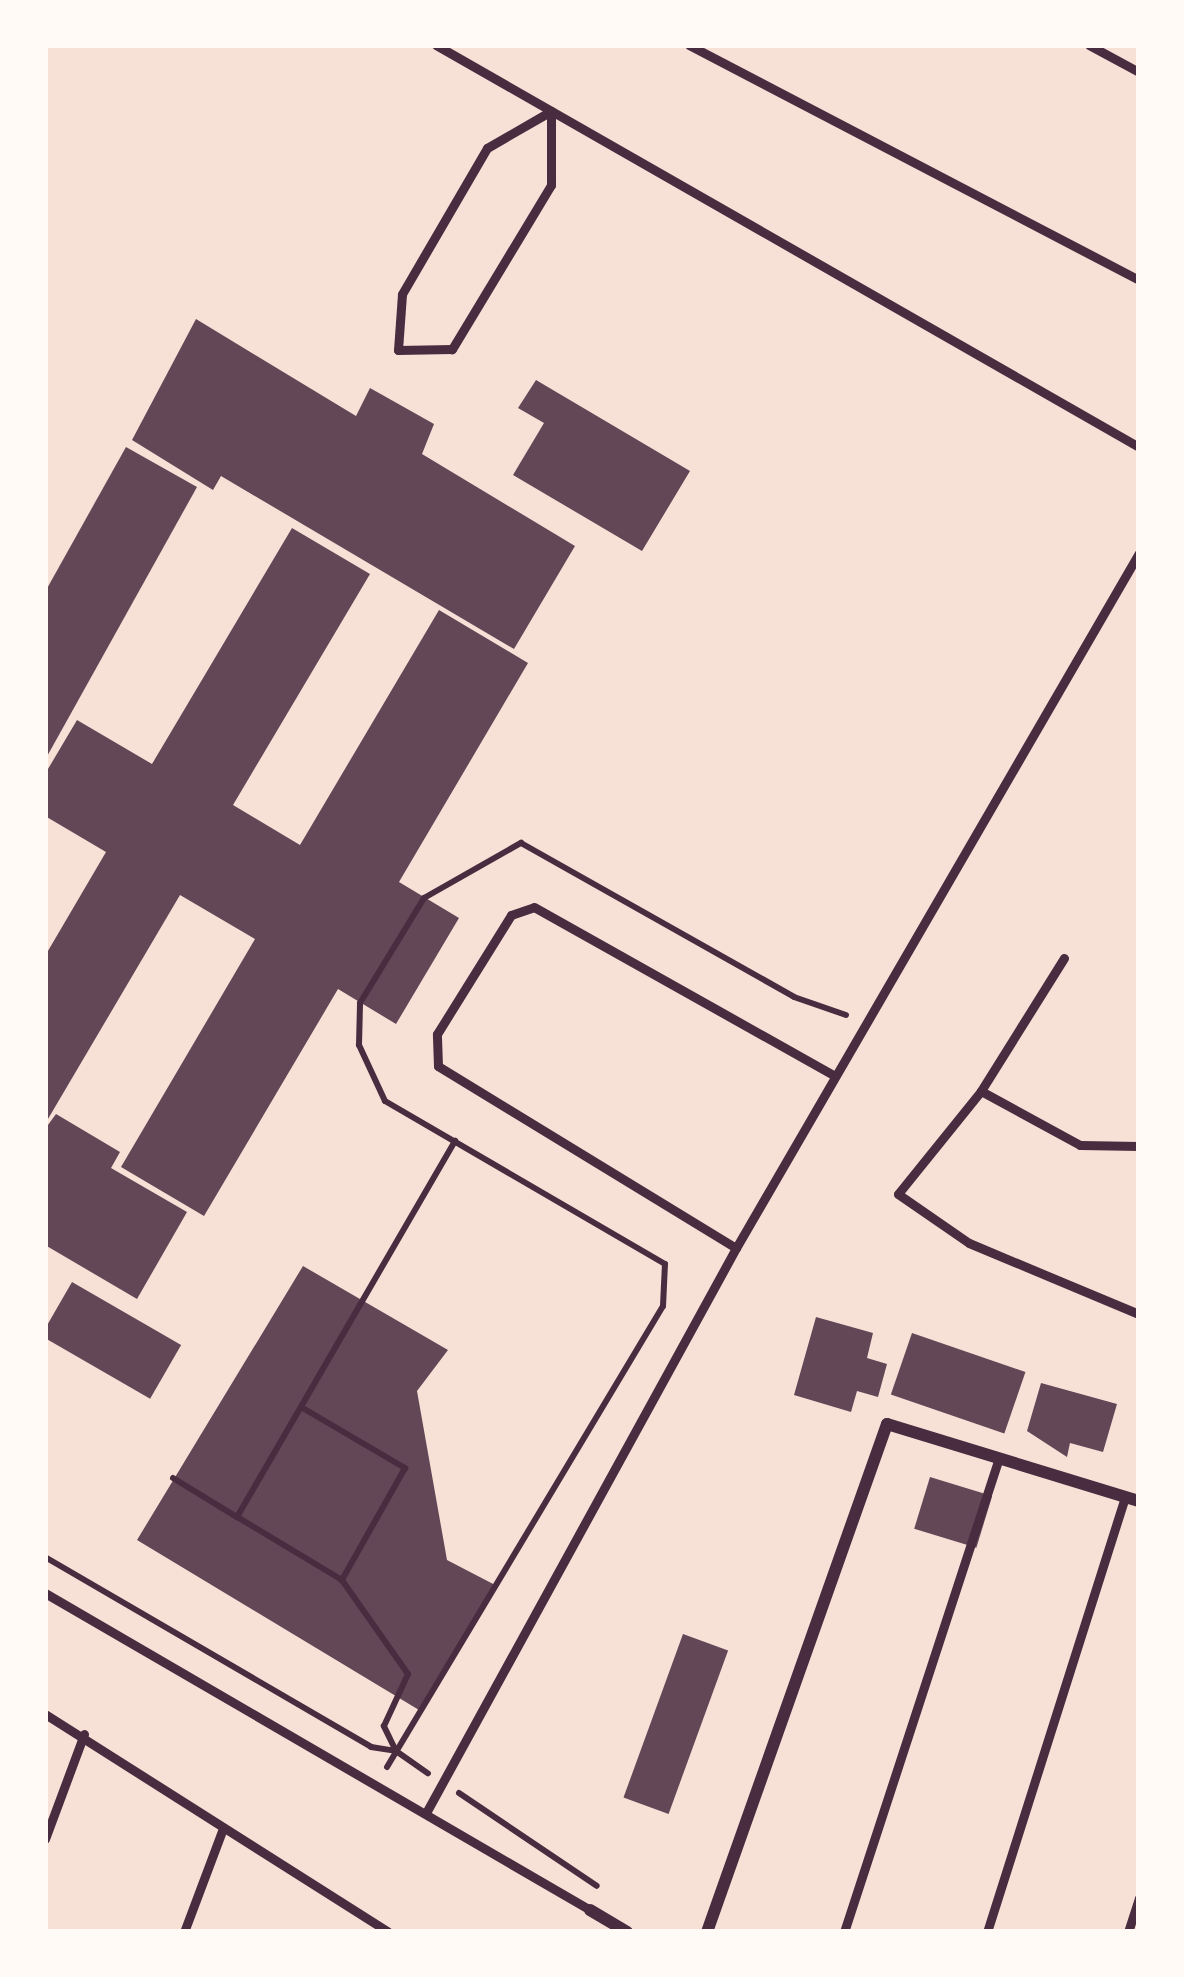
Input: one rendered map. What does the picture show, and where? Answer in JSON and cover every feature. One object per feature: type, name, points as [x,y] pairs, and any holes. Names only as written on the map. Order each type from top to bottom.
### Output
[{"type":"street","points":[[707,1932],[887,1424],[1132,1499]]},
{"type":"street","points":[[590,1910],[628,1932]]},
{"type":"lane","points":[[436,45],[1139,447]]},
{"type":"lane","points":[[688,45],[1139,280]]},
{"type":"lane","points":[[1089,45],[1139,72]]},
{"type":"lane","points":[[551,111],[551,185],[452,349],[398,350],[402,294],[487,148],[551,111]]},
{"type":"lane","points":[[428,1811],[736,1247],[1139,553]]},
{"type":"lane","points":[[736,1247],[437,1066],[437,1034],[511,915],[534,907],[835,1076]]},
{"type":"lane","points":[[1064,958],[981,1090],[898,1194],[969,1243],[1139,1314]]},
{"type":"lane","points":[[981,1090],[1080,1145],[1139,1146]]},
{"type":"lane","points":[[844,1932],[999,1459]]},
{"type":"lane","points":[[987,1932],[1132,1499]]},
{"type":"lane","points":[[45,1593],[380,1780],[590,1910]]},
{"type":"lane","points":[[45,1714],[84,1734],[373,1928],[388,1932]]},
{"type":"lane","points":[[45,1839],[84,1734]]},
{"type":"lane","points":[[184,1932],[224,1828]]},
{"type":"lane","points":[[1128,1932],[1139,1898]]},
{"type":"path","points":[[359,1003],[359,1045],[385,1101],[665,1264],[663,1306],[380,1780]]},
{"type":"path","points":[[237,1517],[455,1141]]},
{"type":"path","points":[[301,1407],[405,1468],[342,1580]]},
{"type":"path","points":[[173,1478],[342,1580],[408,1674],[384,1726],[396,1751]]},
{"type":"path","points":[[45,1557],[371,1748],[396,1751]]},
{"type":"building","points":[[196,319],[356,416],[370,388],[434,424],[422,454],[575,546],[514,649],[221,476],[213,490],[132,440]]},
{"type":"building","points":[[536,380],[690,471],[642,551],[513,475],[544,423],[518,408]]},
{"type":"building","points":[[126,447],[197,487],[45,760],[45,592]]},
{"type":"building","points":[[292,528],[370,574],[233,805],[300,845],[439,610],[528,663],[399,882],[459,918],[396,1024],[338,989],[204,1216],[121,1167],[255,939],[180,895],[45,1124],[45,956],[106,852],[45,816],[45,774],[77,720],[152,764]]},
{"type":"building","points":[[56,1114],[120,1152],[111,1168],[187,1212],[137,1299],[45,1245],[45,1129]]},
{"type":"building","points":[[303,1266],[448,1350],[417,1391],[447,1560],[497,1586],[419,1710],[137,1540]]},
{"type":"building","points":[[72,1282],[181,1345],[150,1399],[45,1338],[45,1329]]},
{"type":"building","points":[[816,1317],[873,1333],[867,1358],[887,1364],[878,1397],[857,1391],[851,1412],[794,1395]]},
{"type":"building","points":[[912,1333],[1025,1372],[1004,1434],[891,1394]]},
{"type":"building","points":[[1041,1383],[1117,1404],[1103,1452],[1070,1443],[1067,1457],[1027,1431]]},
{"type":"building","points":[[930,1477],[992,1496],[976,1548],[914,1529]]},
{"type":"building","points":[[683,1634],[728,1650],[669,1814],[623,1798]]}]
